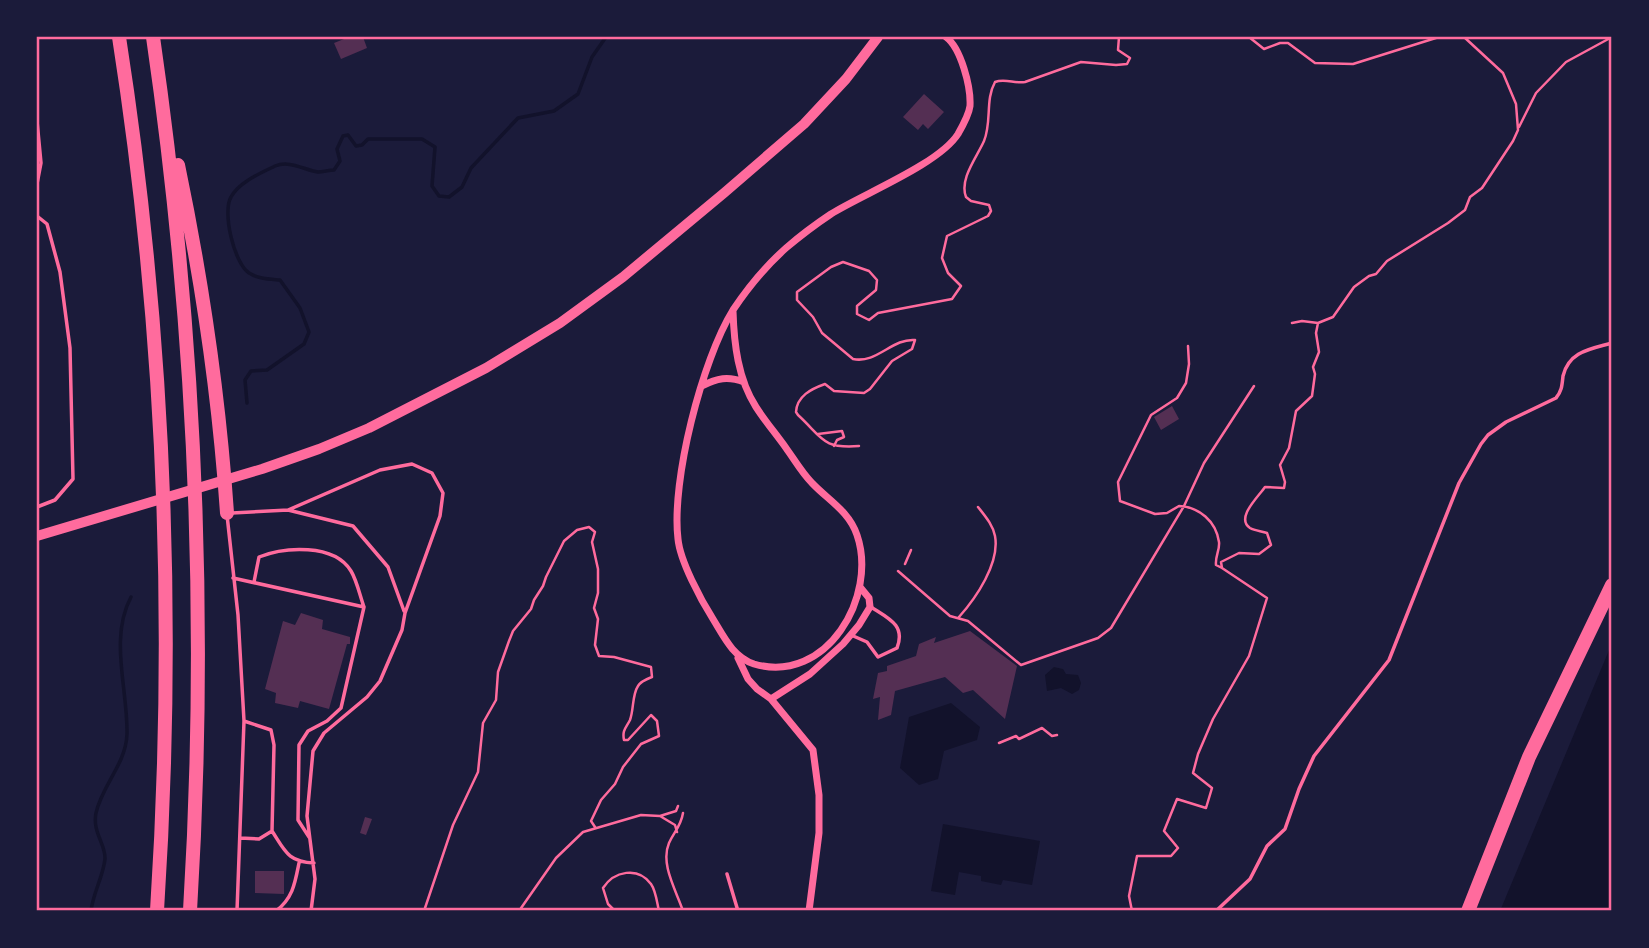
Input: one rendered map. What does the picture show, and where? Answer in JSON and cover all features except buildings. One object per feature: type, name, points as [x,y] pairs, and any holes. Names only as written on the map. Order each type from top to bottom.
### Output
[{"type":"highway","points":[[119,37],[134,142],[149,282],[162,483],[165,695],[157,911]]},
{"type":"highway","points":[[153,37],[183,293],[196,505],[198,693],[190,911]]},
{"type":"highway","points":[[158,71],[193,237],[209,334],[219,410],[227,513]]},
{"type":"highway","points":[[1468,911],[1530,757],[1612,585]]},
{"type":"main road","points":[[37,536],[262,469],[319,449],[369,428],[486,369],[560,323],[623,277],[804,124],[846,79],[878,37]]},
{"type":"street","points":[[809,911],[819,833],[819,795],[813,750],[771,699],[748,678],[737,655],[701,600],[678,543],[676,512],[681,466],[702,386],[733,311],[786,248],[830,215],[930,160],[957,137],[970,107],[965,74],[954,43],[946,37]]},
{"type":"street","points":[[733,311],[734,343],[744,382],[755,406],[811,482],[841,509],[856,533],[861,557],[860,587],[845,623],[825,649],[794,667],[770,667],[747,661],[737,655]]},
{"type":"street","points":[[702,386],[719,378],[734,378],[744,382]]},
{"type":"street","points":[[771,699],[810,674],[851,635],[870,607],[869,598],[860,587]]},
{"type":"lane","points":[[37,121],[41,163],[37,184]]},
{"type":"lane","points":[[37,216],[47,223],[60,272],[70,348],[73,479],[55,500],[37,507]]},
{"type":"lane","points":[[1216,911],[1250,879],[1267,846],[1285,830],[1298,789],[1314,756],[1389,660],[1459,484],[1481,444],[1488,435],[1506,422],[1556,398],[1572,357],[1612,343]]},
{"type":"lane","points":[[288,510],[380,470],[412,464],[432,473],[443,493],[440,516],[401,630],[380,681],[366,697],[324,733],[313,751],[307,816],[314,863],[311,911]]},
{"type":"lane","points":[[237,911],[244,721],[227,513],[288,510],[353,526],[388,567],[405,613]]},
{"type":"lane","points":[[254,582],[259,557],[274,551],[306,548],[335,556],[350,569],[364,607],[341,708],[327,721],[308,731],[299,745],[298,820],[310,839]]},
{"type":"lane","points":[[233,578],[364,607]]},
{"type":"lane","points":[[851,635],[867,642],[878,657],[897,648],[901,638],[898,628],[870,607]]},
{"type":"lane","points":[[244,721],[271,730],[274,745],[272,831],[287,855],[299,863],[314,863]]},
{"type":"lane","points":[[240,838],[259,839],[272,831]]},
{"type":"lane","points":[[276,911],[285,904],[293,891],[299,863]]},
{"type":"lane","points":[[727,874],[738,911]]},
{"type":"path","points":[[859,446],[834,446],[825,443],[796,412],[798,402],[825,384],[834,391],[864,393],[892,361],[912,349],[915,340],[896,343],[871,359],[853,359],[822,333],[813,317],[797,300],[797,292],[831,267],[843,262],[869,271],[877,280],[876,290],[857,306],[857,314],[869,320],[878,313],[952,299],[961,286],[948,273],[942,258],[947,236],[988,216],[991,211],[989,205],[971,201],[966,197],[964,188],[986,134],[989,95],[995,82],[1025,82],[1081,62],[1127,64],[1130,58],[1118,50],[1119,37]]},
{"type":"path","points":[[1250,37],[1264,49],[1288,43],[1315,63],[1343,65],[1438,37]]},
{"type":"path","points":[[1464,37],[1503,73],[1516,104],[1518,130]]},
{"type":"path","points":[[1292,323],[1318,323],[1333,317],[1348,293],[1368,276],[1376,274],[1387,261],[1465,210],[1470,197],[1482,188],[1513,141],[1535,93],[1566,62],[1612,37]]},
{"type":"path","points":[[1222,568],[1221,562],[1228,558],[1239,553],[1259,554],[1271,545],[1268,533],[1252,529],[1245,519],[1247,511],[1265,487],[1284,488],[1280,465],[1289,448],[1296,411],[1311,396],[1314,386],[1313,367],[1319,352],[1315,333],[1318,323]]},
{"type":"path","points":[[1132,911],[1129,896],[1138,856],[1171,856],[1178,848],[1164,831],[1177,799],[1206,808],[1212,788],[1193,773],[1198,754],[1213,719],[1249,656],[1267,598],[1216,565],[1219,546],[1214,528],[1201,512],[1184,506],[1161,514],[1120,501],[1118,482],[1151,415],[1177,398],[1186,383],[1188,346]]},
{"type":"path","points":[[898,571],[950,616],[968,621],[1021,665],[1098,638],[1111,628],[1184,506],[1203,463],[1254,386]]},
{"type":"path","points":[[817,434],[842,431],[844,436],[837,440],[834,446]]},
{"type":"path","points":[[959,617],[985,578],[996,547],[992,526],[978,507]]},
{"type":"path","points":[[424,911],[453,825],[478,772],[483,723],[496,700],[498,672],[513,631],[531,609],[564,541],[577,530],[589,527],[595,533],[592,542],[598,569],[594,608],[598,624],[596,650],[599,656],[640,663],[651,667],[652,671],[652,677],[638,686],[631,719],[624,728],[622,737],[628,740],[651,715],[657,721],[659,736],[641,744],[623,767],[615,784],[601,800],[591,821],[595,827]]},
{"type":"path","points":[[905,564],[911,550]]},
{"type":"path","points":[[999,743],[1016,736],[1019,739],[1042,728],[1052,736],[1057,734]]},
{"type":"path","points":[[519,911],[556,858],[583,832],[640,815],[660,816],[676,811],[678,806]]},
{"type":"path","points":[[683,813],[666,852],[666,866],[683,911]]},
{"type":"path","points":[[660,816],[675,825],[677,832]]},
{"type":"path","points":[[615,911],[608,904],[603,888],[613,876],[629,872],[643,876],[649,882],[659,911]]},
{"type":"shaded area","points":[[1612,643],[1612,911],[1500,911]]},
{"type":"shaded area","points":[[1054,667],[1063,669],[1066,674],[1078,675],[1081,683],[1079,690],[1072,694],[1061,688],[1047,691],[1045,675]]},
{"type":"shaded area","points":[[951,703],[980,727],[977,740],[944,751],[938,779],[919,785],[900,768],[909,717]]},
{"type":"shaded area","points":[[943,824],[1040,841],[1032,885],[1003,880],[1001,885],[981,881],[981,876],[959,872],[955,895],[931,891]]},
{"type":"waterway","points":[[247,403],[245,380],[251,371],[267,370],[304,344],[309,332],[300,308],[280,280],[249,273],[234,249],[228,214],[231,197],[239,187],[281,164],[318,172],[334,170],[340,161],[337,149],[343,136],[348,135],[356,146],[362,145],[368,139],[422,139],[435,147],[432,186],[439,196],[449,197],[462,187],[471,168],[518,118],[554,111],[578,94],[592,57],[606,37]]},
{"type":"waterway","points":[[91,911],[105,859],[96,826],[96,813],[126,745],[127,717],[120,647],[121,630],[131,597]]}]
